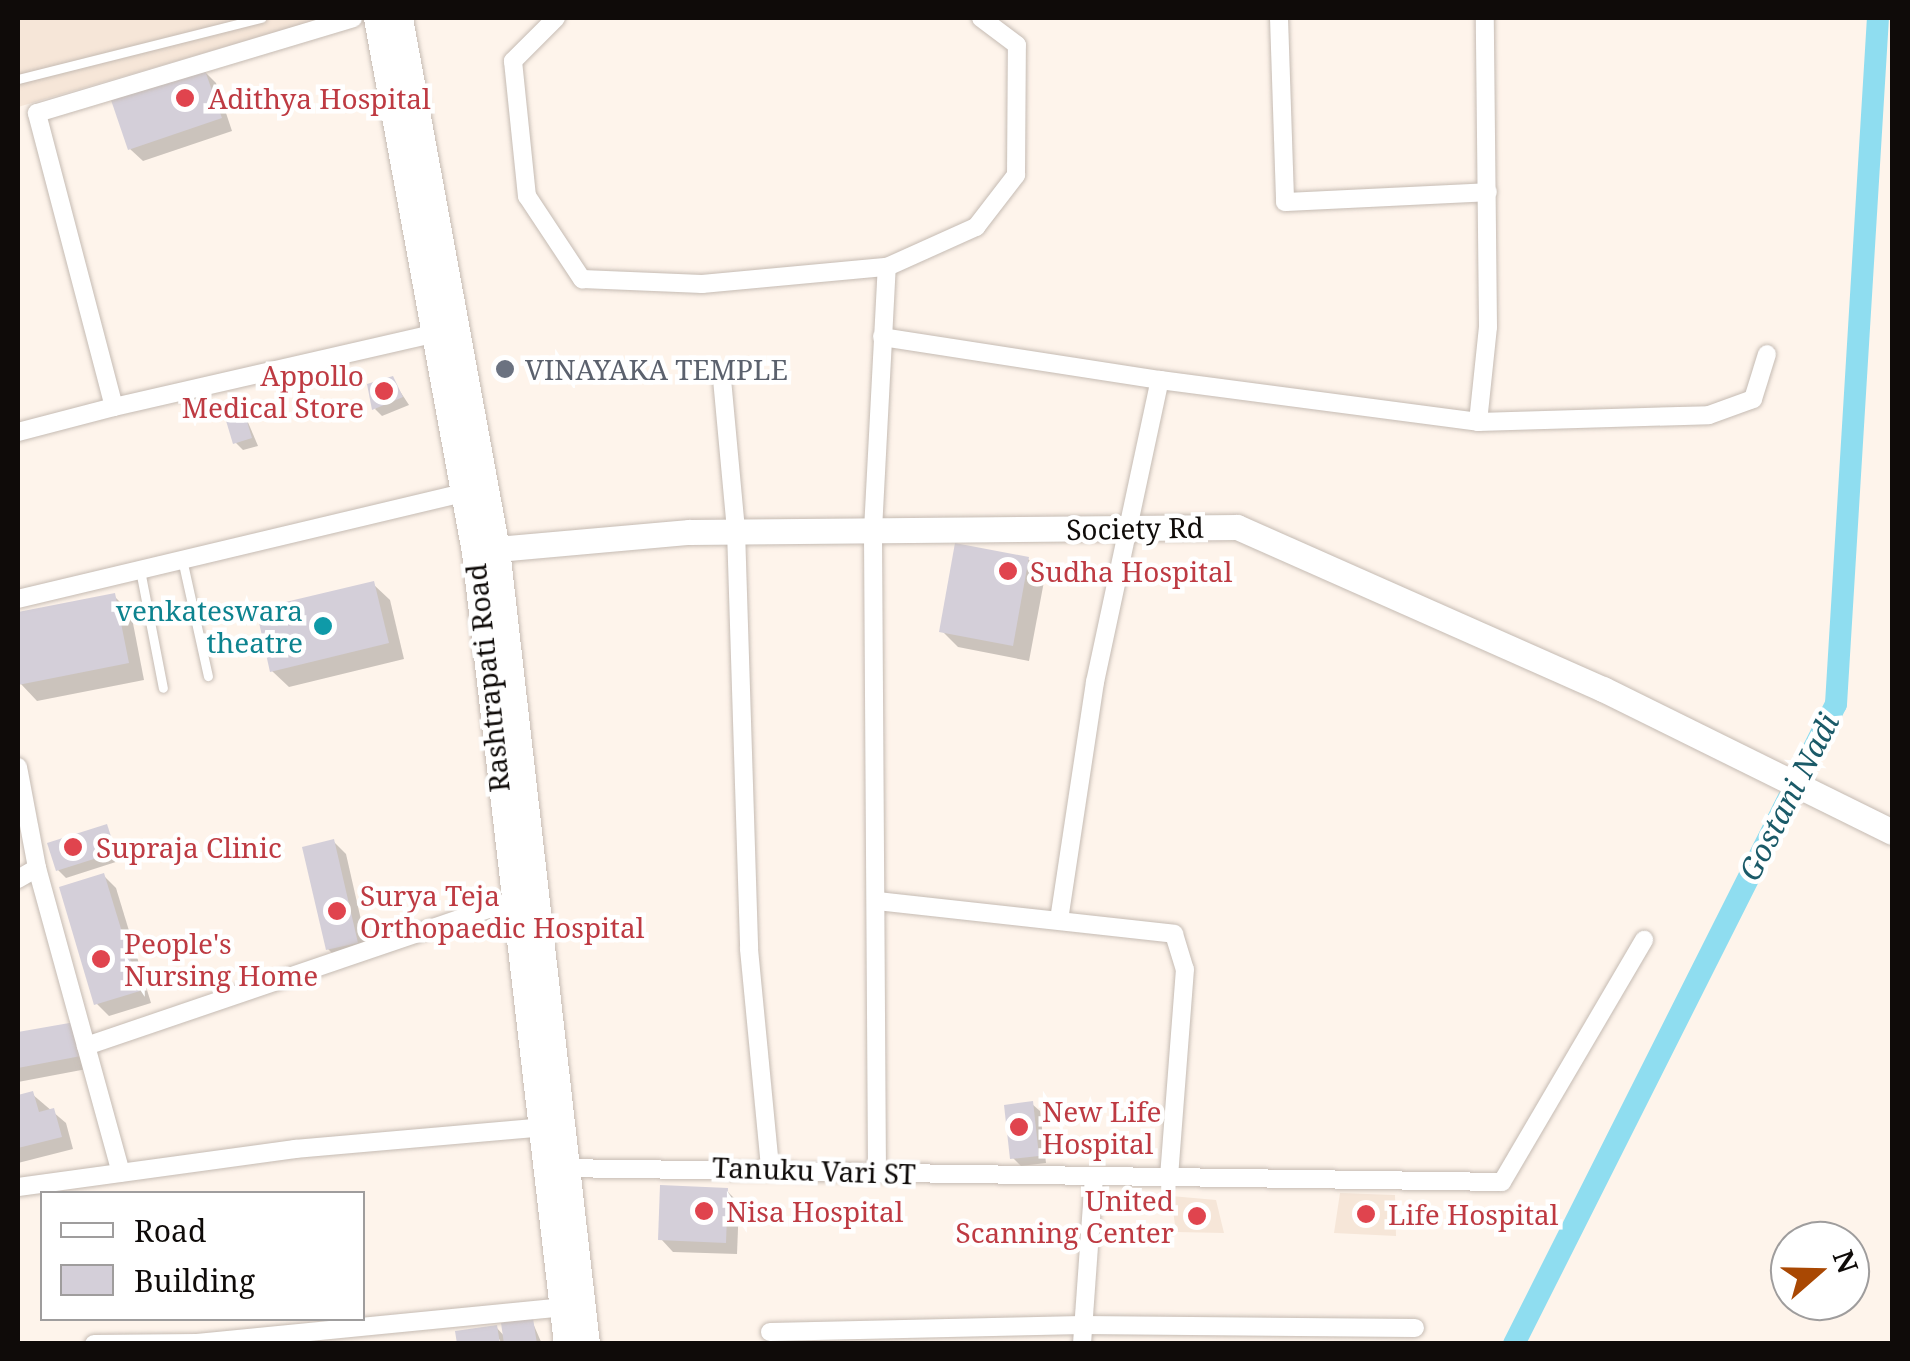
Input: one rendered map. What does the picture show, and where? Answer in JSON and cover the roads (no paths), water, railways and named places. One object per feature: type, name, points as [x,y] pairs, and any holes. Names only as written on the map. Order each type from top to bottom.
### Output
[{"type":"street","points":[[114,407],[37,113],[353,18]]},
{"type":"street","name":"Rashtrapati Road","points":[[376,18],[436,333],[475,490],[497,549],[549,1127],[586,1344]]},
{"type":"street","name":"Rashtrapati Road","points":[[400,18],[475,490],[513,900],[549,1127]]},
{"type":"street","points":[[556,18],[513,61],[527,196],[582,279],[702,284],[887,268],[976,227],[1016,175],[1016,45],[981,18]]},
{"type":"street","points":[[1279,18],[1285,202],[1488,192]]},
{"type":"street","points":[[1478,422],[1488,327],[1485,18]]},
{"type":"street","points":[[877,1172],[873,530],[887,268]]},
{"type":"street","points":[[18,432],[436,333]]},
{"type":"street","points":[[882,337],[1160,380],[1478,422],[1709,415],[1753,399],[1767,354]]},
{"type":"street","points":[[722,379],[736,530],[749,949],[770,1166]]},
{"type":"street","points":[[1059,920],[1095,682],[1132,528],[1160,380]]},
{"type":"street","points":[[18,599],[475,490]]},
{"type":"street","name":"Society Rd","points":[[497,549],[736,530],[1238,527],[1726,750],[1892,832]]},
{"type":"street","points":[[18,767],[38,868],[120,1173]]},
{"type":"street","points":[[18,879],[38,868]]},
{"type":"street","points":[[86,1046],[513,900]]},
{"type":"street","points":[[878,900],[1174,934],[1184,968],[1170,1178]]},
{"type":"street","name":"Tanuku Vari ST","points":[[554,1168],[770,1166],[1094,1177],[1502,1182],[1644,940]]},
{"type":"street","points":[[18,1187],[296,1149],[549,1127]]},
{"type":"street","name":"Rashtrapati Road","points":[[554,1168],[566,1344]]},
{"type":"street","points":[[1082,1334],[1094,1177]]},
{"type":"street","points":[[94,1344],[197,1343],[562,1308]]},
{"type":"street","points":[[770,1332],[833,1337],[1271,1335],[1415,1328]]},
{"type":"lane","points":[[18,78],[261,18]]},
{"type":"lane","points":[[182,560],[208,676]]},
{"type":"lane","points":[[140,570],[163,688]]},
{"type":"waterway","name":"Gostani Nadi","points":[[1514,1344],[1836,704],[1878,18]]},
{"type":"place","name":"Adithya Hospital","points":[[185,98]]},
{"type":"place","name":"VINAYAKA TEMPLE","points":[[505,369]]},
{"type":"place","name":"Appollo Medical Store","points":[[384,391]]},
{"type":"place","name":"Sudha Hospital","points":[[1008,571]]},
{"type":"place","name":"venkateswara theatre","points":[[323,626]]},
{"type":"place","name":"Supraja Clinic","points":[[73,847]]},
{"type":"place","name":"Surya Teja Orthopaedic Hospital","points":[[337,911]]},
{"type":"place","name":"People's Nursing Home","points":[[101,959]]},
{"type":"place","name":"New Life Hospital","points":[[1019,1127]]},
{"type":"place","name":"Nisa Hospital","points":[[704,1211]]},
{"type":"place","name":"Life Hospital","points":[[1366,1214]]},
{"type":"place","name":"United Scanning Center","points":[[1197,1216]]}]
